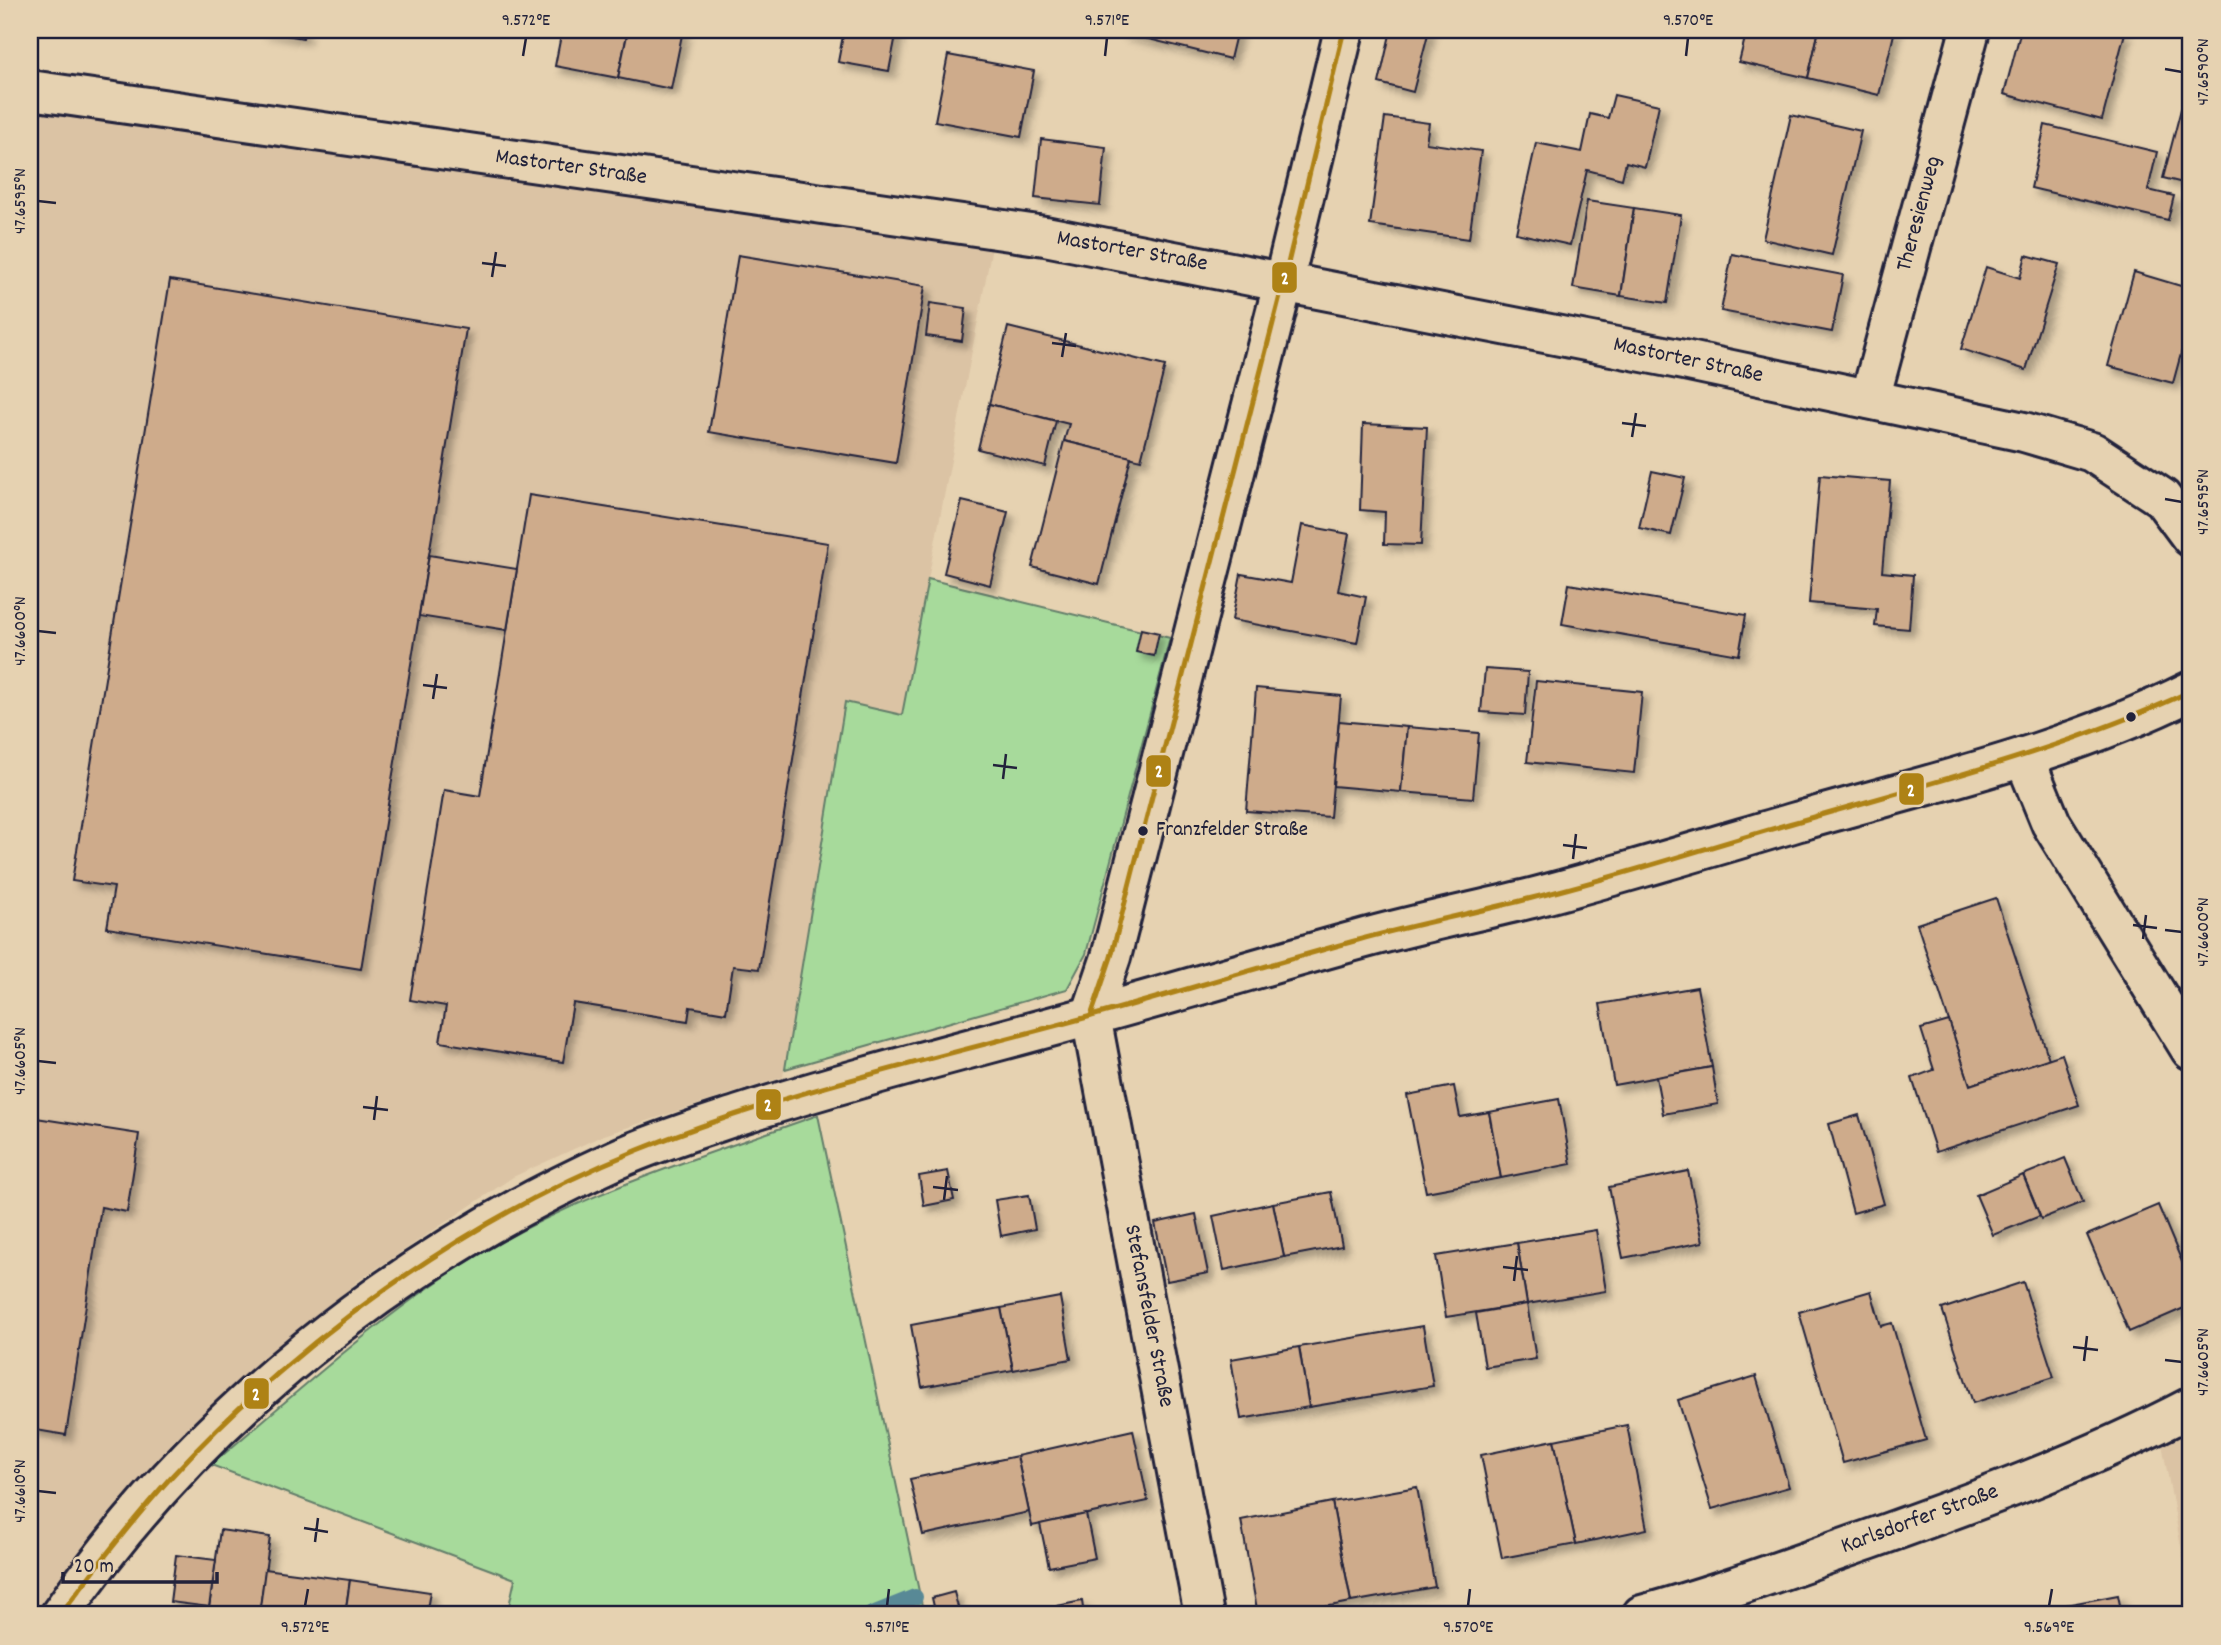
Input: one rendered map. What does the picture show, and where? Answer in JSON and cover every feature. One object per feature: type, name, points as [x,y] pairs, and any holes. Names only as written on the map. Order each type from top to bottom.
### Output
[{"type":"street","points":[[1091,1016],[1111,957],[1284,280],[1344,30]]},
{"type":"street","name":"Theresienweg","points":[[1870,398],[1970,30]]},
{"type":"street","name":"Mastorter Straße","points":[[30,90],[1031,234],[1284,280],[1870,398],[2024,432],[2092,452],[2162,498],[2191,537]]},
{"type":"street","points":[[60,1615],[102,1555],[174,1471],[242,1405],[386,1287],[443,1250],[618,1158],[824,1087],[1091,1016],[1364,938],[1550,893],[2024,757],[2140,715],[2191,691]]},
{"type":"street","points":[[2024,757],[2050,823],[2191,1050]]},
{"type":"street","name":"Stefansfelder Straße","points":[[1091,1016],[1205,1615]]},
{"type":"street","name":"Karlsdorfer Straße","points":[[1642,1615],[1699,1600],[1938,1515],[2133,1438],[2191,1407]]},
{"type":"shaded area","points":[[30,109],[992,247],[902,715],[845,702],[783,1077],[604,1135],[513,1177],[358,1281],[168,1448],[31,1615]]},
{"type":"shaded area","points":[[2191,1419],[2191,1601],[2160,1433]]},
{"type":"green space","points":[[928,579],[1170,638],[1086,954],[1067,989],[785,1069],[845,702],[902,715]]},
{"type":"green space","points":[[818,1115],[924,1615],[507,1615],[515,1579],[211,1465],[386,1319],[490,1248],[534,1224],[627,1183]]},
{"type":"building","points":[[259,30],[304,30],[303,38]]},
{"type":"building","points":[[562,30],[628,30],[618,78],[555,66]]},
{"type":"building","points":[[628,30],[683,30],[671,89],[618,78]]},
{"type":"building","points":[[844,30],[897,30],[889,71],[838,62]]},
{"type":"building","points":[[1120,30],[1237,30],[1230,59]]},
{"type":"building","points":[[1391,30],[1429,30],[1413,92],[1379,83]]},
{"type":"building","points":[[1747,30],[1819,30],[1808,78],[1739,62]]},
{"type":"building","points":[[1819,30],[1895,30],[1879,95],[1808,78]]},
{"type":"building","points":[[2021,30],[2114,30],[2125,33],[2102,120],[2004,94]]},
{"type":"building","points":[[948,55],[1034,71],[1021,137],[935,121]]},
{"type":"building","points":[[1614,95],[1659,105],[1645,167],[1626,162],[1622,179],[1587,170],[1570,245],[1516,233],[1536,143],[1582,152],[1590,114],[1608,118]]},
{"type":"building","points":[[2181,109],[2191,112],[2191,185],[2163,178]]},
{"type":"building","points":[[1791,115],[1861,131],[1832,255],[1763,239]]},
{"type":"building","points":[[1385,117],[1429,123],[1426,143],[1481,151],[1469,239],[1370,225]]},
{"type":"building","points":[[2045,125],[2157,152],[2148,190],[2174,196],[2168,220],[2031,188]]},
{"type":"building","points":[[1041,139],[1106,147],[1100,205],[1035,198]]},
{"type":"building","points":[[1587,201],[1634,208],[1621,296],[1573,288]]},
{"type":"building","points":[[1634,208],[1681,215],[1667,303],[1621,296]]},
{"type":"building","points":[[1732,254],[1843,275],[1832,332],[1721,311]]},
{"type":"building","points":[[738,255],[925,286],[896,463],[709,432]]},
{"type":"building","points":[[2026,255],[2059,264],[2026,370],[1961,349],[1986,267],[2020,278]]},
{"type":"building","points":[[2134,272],[2191,289],[2191,317],[2173,383],[2108,366]]},
{"type":"building","points":[[170,280],[466,329],[361,969],[107,928],[114,887],[72,881]]},
{"type":"building","points":[[930,303],[966,308],[962,341],[926,336]]},
{"type":"building","points":[[1008,327],[1165,366],[1141,460],[1064,441],[1069,424],[989,404]]},
{"type":"building","points":[[989,404],[1056,421],[1045,466],[978,449]]},
{"type":"building","points":[[1363,424],[1427,427],[1421,545],[1384,544],[1385,512],[1360,510]]},
{"type":"building","points":[[1064,441],[1131,457],[1099,584],[1032,567]]},
{"type":"building","points":[[1652,471],[1685,478],[1671,535],[1639,528]]},
{"type":"building","points":[[1820,475],[1890,481],[1882,572],[1913,575],[1909,629],[1875,626],[1877,609],[1809,603]]},
{"type":"building","points":[[529,495],[828,543],[759,969],[733,966],[726,1013],[690,1007],[688,1021],[573,1003],[563,1062],[440,1042],[446,1006],[410,1000],[444,790],[480,796]]},
{"type":"building","points":[[962,501],[1008,512],[990,585],[944,573]]},
{"type":"building","points":[[1302,525],[1349,534],[1338,591],[1366,597],[1357,643],[1232,620],[1241,574],[1291,583]]},
{"type":"building","points":[[429,555],[517,569],[507,630],[419,616]]},
{"type":"building","points":[[1569,584],[1746,615],[1739,655],[1562,624]]},
{"type":"building","points":[[1141,629],[1159,633],[1154,656],[1136,652]]},
{"type":"building","points":[[1485,669],[1528,672],[1525,715],[1481,712]]},
{"type":"building","points":[[1536,681],[1642,692],[1634,773],[1527,762]]},
{"type":"building","points":[[1256,688],[1341,696],[1330,817],[1246,811]]},
{"type":"building","points":[[1339,721],[1407,727],[1401,792],[1333,786]]},
{"type":"building","points":[[1407,727],[1479,733],[1473,798],[1401,792]]},
{"type":"building","points":[[1996,898],[2049,1059],[1970,1085],[1917,924]]},
{"type":"building","points":[[1697,987],[1712,1067],[1614,1085],[1600,1004]]},
{"type":"building","points":[[1949,1021],[1970,1085],[2062,1054],[2079,1105],[1936,1152],[1912,1078],[1934,1070],[1921,1029]]},
{"type":"building","points":[[1712,1067],[1718,1104],[1663,1114],[1656,1077]]},
{"type":"building","points":[[1454,1086],[1460,1117],[1489,1112],[1501,1178],[1426,1192],[1407,1095]]},
{"type":"building","points":[[1559,1099],[1571,1164],[1501,1178],[1489,1112]]},
{"type":"building","points":[[1859,1115],[1884,1204],[1853,1213],[1829,1124]]},
{"type":"building","points":[[30,1117],[139,1134],[127,1212],[101,1207],[66,1435],[30,1429]]},
{"type":"building","points":[[2065,1158],[2083,1202],[2041,1219],[2023,1175]]},
{"type":"building","points":[[948,1171],[954,1200],[924,1206],[919,1176]]},
{"type":"building","points":[[1688,1171],[1703,1242],[1623,1258],[1609,1187]]},
{"type":"building","points":[[2023,1175],[2040,1216],[1993,1235],[1976,1195]]},
{"type":"building","points":[[1331,1192],[1342,1246],[1284,1257],[1273,1203]]},
{"type":"building","points":[[1029,1195],[1035,1229],[1001,1236],[995,1200]]},
{"type":"building","points":[[1273,1203],[1284,1257],[1224,1270],[1213,1216]]},
{"type":"building","points":[[2158,1205],[2191,1283],[2191,1305],[2129,1332],[2087,1235]]},
{"type":"building","points":[[1196,1214],[1208,1273],[1167,1281],[1155,1223]]},
{"type":"building","points":[[1596,1230],[1606,1291],[1527,1304],[1517,1243]]},
{"type":"building","points":[[1517,1243],[1527,1304],[1446,1317],[1436,1256]]},
{"type":"building","points":[[2023,1282],[2054,1377],[1973,1403],[1942,1309]]},
{"type":"building","points":[[1871,1291],[1881,1326],[1892,1323],[1926,1440],[1843,1463],[1799,1312]]},
{"type":"building","points":[[1060,1297],[1071,1359],[1013,1370],[1001,1308]]},
{"type":"building","points":[[1527,1304],[1536,1359],[1485,1367],[1476,1313]]},
{"type":"building","points":[[1001,1308],[1013,1370],[922,1387],[911,1325]]},
{"type":"building","points":[[1423,1326],[1433,1386],[1309,1407],[1299,1347]]},
{"type":"building","points":[[1299,1347],[1309,1407],[1241,1419],[1231,1359]]},
{"type":"building","points":[[1756,1376],[1789,1487],[1712,1509],[1678,1400]]},
{"type":"building","points":[[1627,1425],[1647,1529],[1576,1544],[1554,1440]]},
{"type":"building","points":[[1133,1430],[1148,1501],[1032,1526],[1017,1456]]},
{"type":"building","points":[[1554,1440],[1576,1544],[1502,1558],[1481,1455]]},
{"type":"building","points":[[1017,1456],[1029,1512],[923,1535],[910,1479]]},
{"type":"building","points":[[1417,1487],[1435,1587],[1351,1602],[1332,1502]]},
{"type":"building","points":[[1332,1502],[1351,1602],[1282,1615],[1258,1615],[1241,1520]]},
{"type":"building","points":[[1086,1514],[1095,1558],[1049,1567],[1040,1524]]},
{"type":"building","points":[[220,1530],[270,1537],[259,1615],[208,1615]]},
{"type":"building","points":[[176,1555],[216,1560],[209,1607],[170,1602]]},
{"type":"building","points":[[265,1569],[350,1580],[345,1615],[259,1615]]},
{"type":"building","points":[[350,1580],[430,1592],[426,1615],[345,1615]]},
{"type":"building","points":[[954,1592],[960,1615],[936,1615],[932,1598]]},
{"type":"building","points":[[2118,1595],[2122,1615],[2024,1613]]},
{"type":"building","points":[[1082,1601],[1084,1615],[1059,1615],[1057,1606]]},
{"type":"waterway","points":[[870,1615],[915,1597]]},
{"type":"transit line","name":"2","points":[[1091,1016],[1111,957],[1284,280],[1344,30]]},
{"type":"transit line","name":"2","points":[[60,1615],[114,1544],[172,1476],[273,1377],[329,1331],[387,1288],[510,1211],[574,1178],[638,1150],[807,1092],[1095,1015],[1358,940],[1598,880],[1946,779],[2095,731],[2191,691]]},
{"type":"place","name":"Franzfelder Straße","points":[[1143,831]]}]
